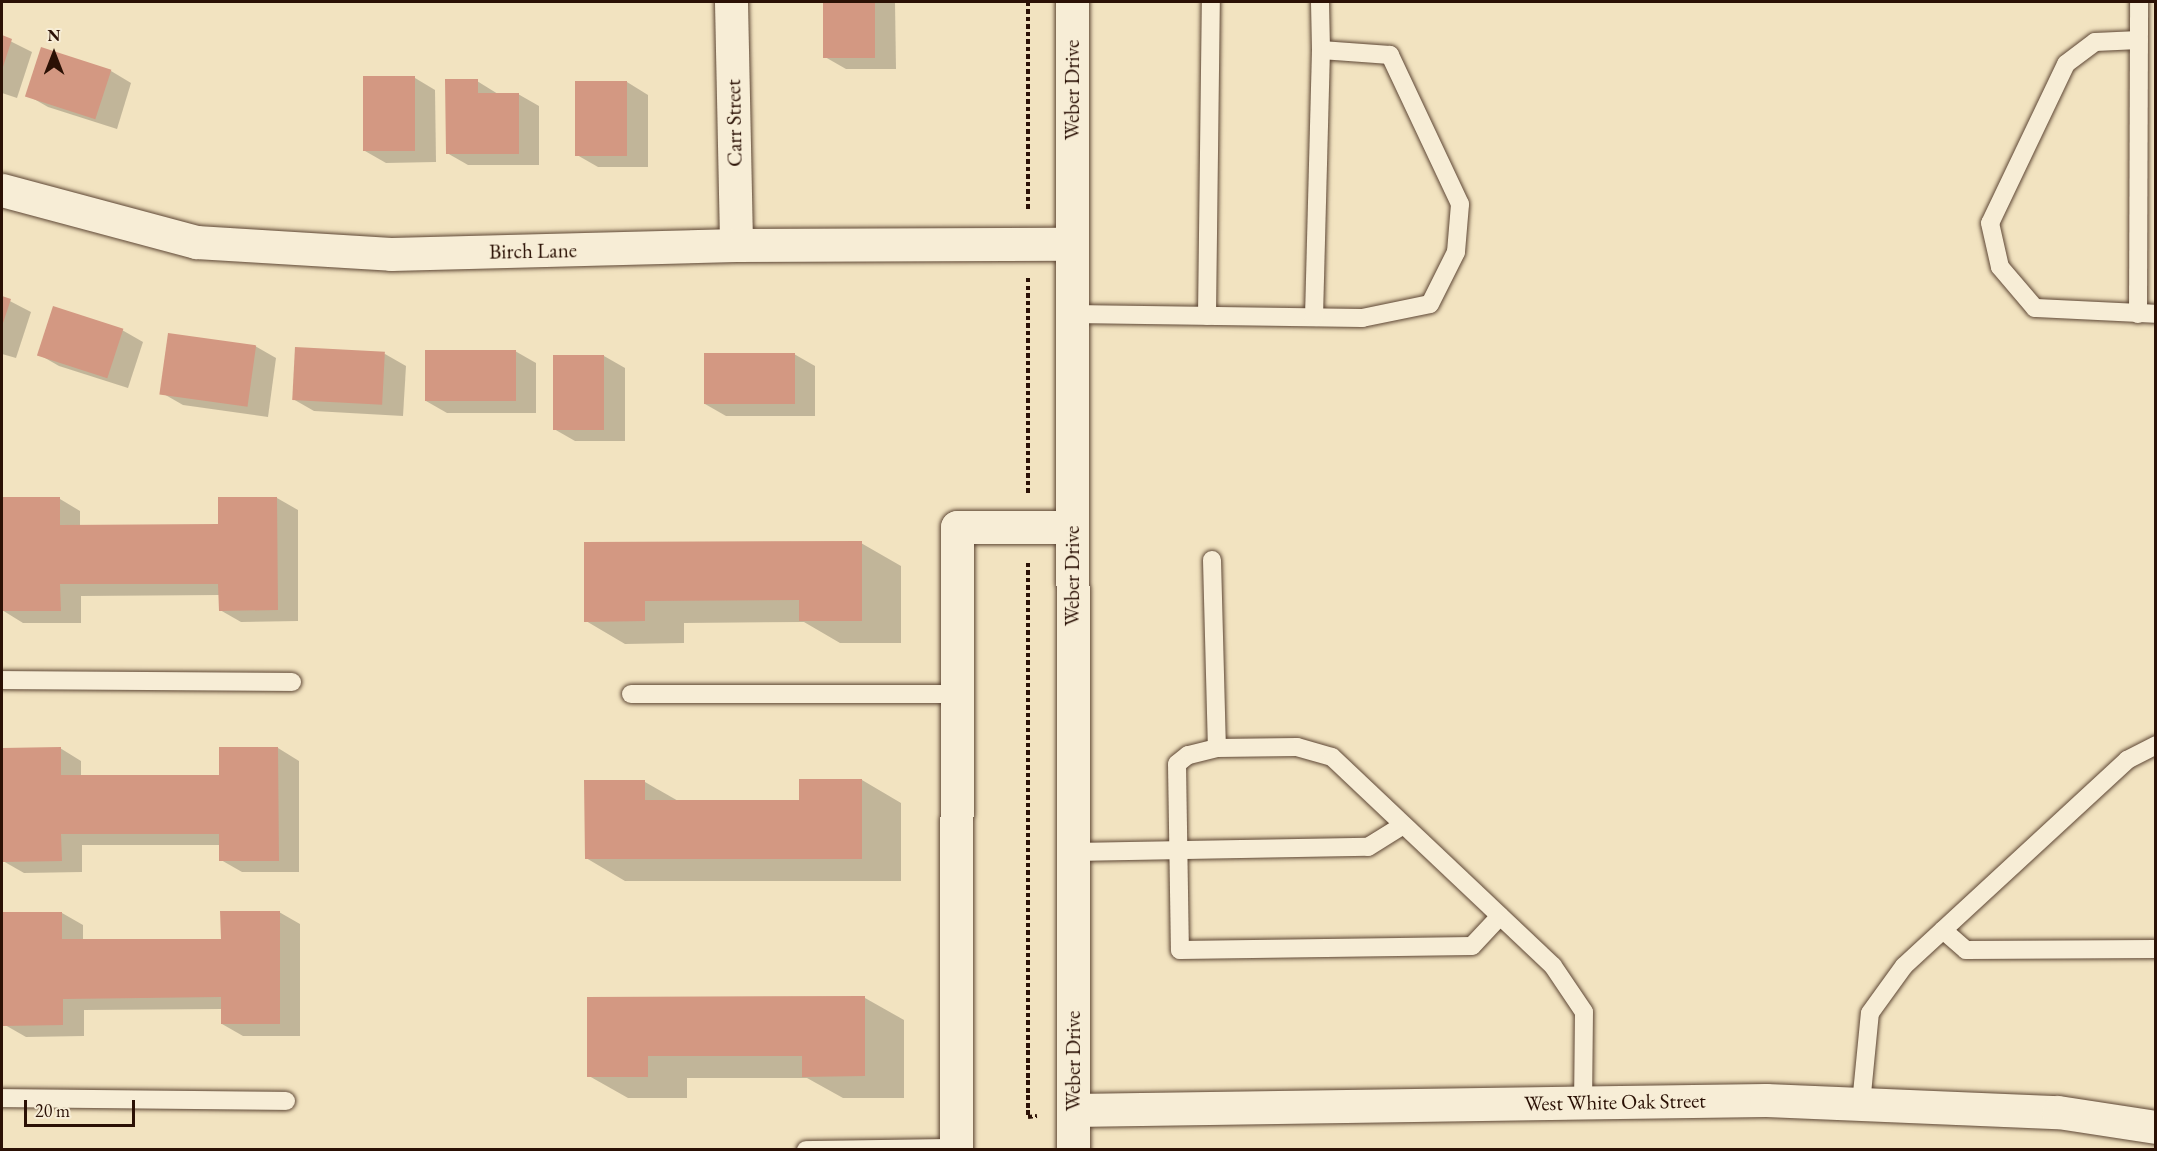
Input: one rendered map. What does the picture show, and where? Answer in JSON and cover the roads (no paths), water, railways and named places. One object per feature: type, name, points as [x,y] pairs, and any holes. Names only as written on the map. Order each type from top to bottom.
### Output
[{"type":"street","name":"Carr Street","points":[[731,2],[736,246]]},
{"type":"street","name":"Weber Drive","points":[[1072,2],[1073,1149]]},
{"type":"street","name":"Birch Lane","points":[[2,189],[196,242],[391,254],[736,246],[1072,244]]},
{"type":"street","points":[[956,1149],[957,527],[1072,527]]},
{"type":"street","name":"West White Oak Street","points":[[1073,1110],[1766,1100],[2058,1112],[2156,1127]]},
{"type":"lane","points":[[1207,316],[1211,2]]},
{"type":"lane","points":[[1314,317],[1321,50],[1320,2]]},
{"type":"lane","points":[[2139,2],[2146,314],[2035,308],[2000,267],[1990,223],[2066,64],[2096,42],[2139,40]]},
{"type":"lane","points":[[1072,314],[1362,318],[1430,304],[1456,252],[1460,204],[1390,55],[1321,50]]},
{"type":"lane","points":[[1212,560],[1217,748]]},
{"type":"lane","points":[[2,680],[292,682]]},
{"type":"lane","points":[[631,694],[957,694]]},
{"type":"lane","points":[[1861,1104],[1870,1013],[1904,966],[2127,760],[2156,745]]},
{"type":"lane","points":[[1500,916],[1472,946],[1180,950],[1178,764],[1188,755],[1217,748],[1297,747],[1332,758],[1402,826],[1500,916],[1553,966],[1584,1012],[1583,1102]]},
{"type":"lane","points":[[1073,852],[1368,847],[1402,826]]},
{"type":"lane","points":[[1943,930],[1966,950],[2156,949]]},
{"type":"lane","points":[[2,1098],[286,1101]]},
{"type":"lane","points":[[806,1149],[956,1149]]}]
